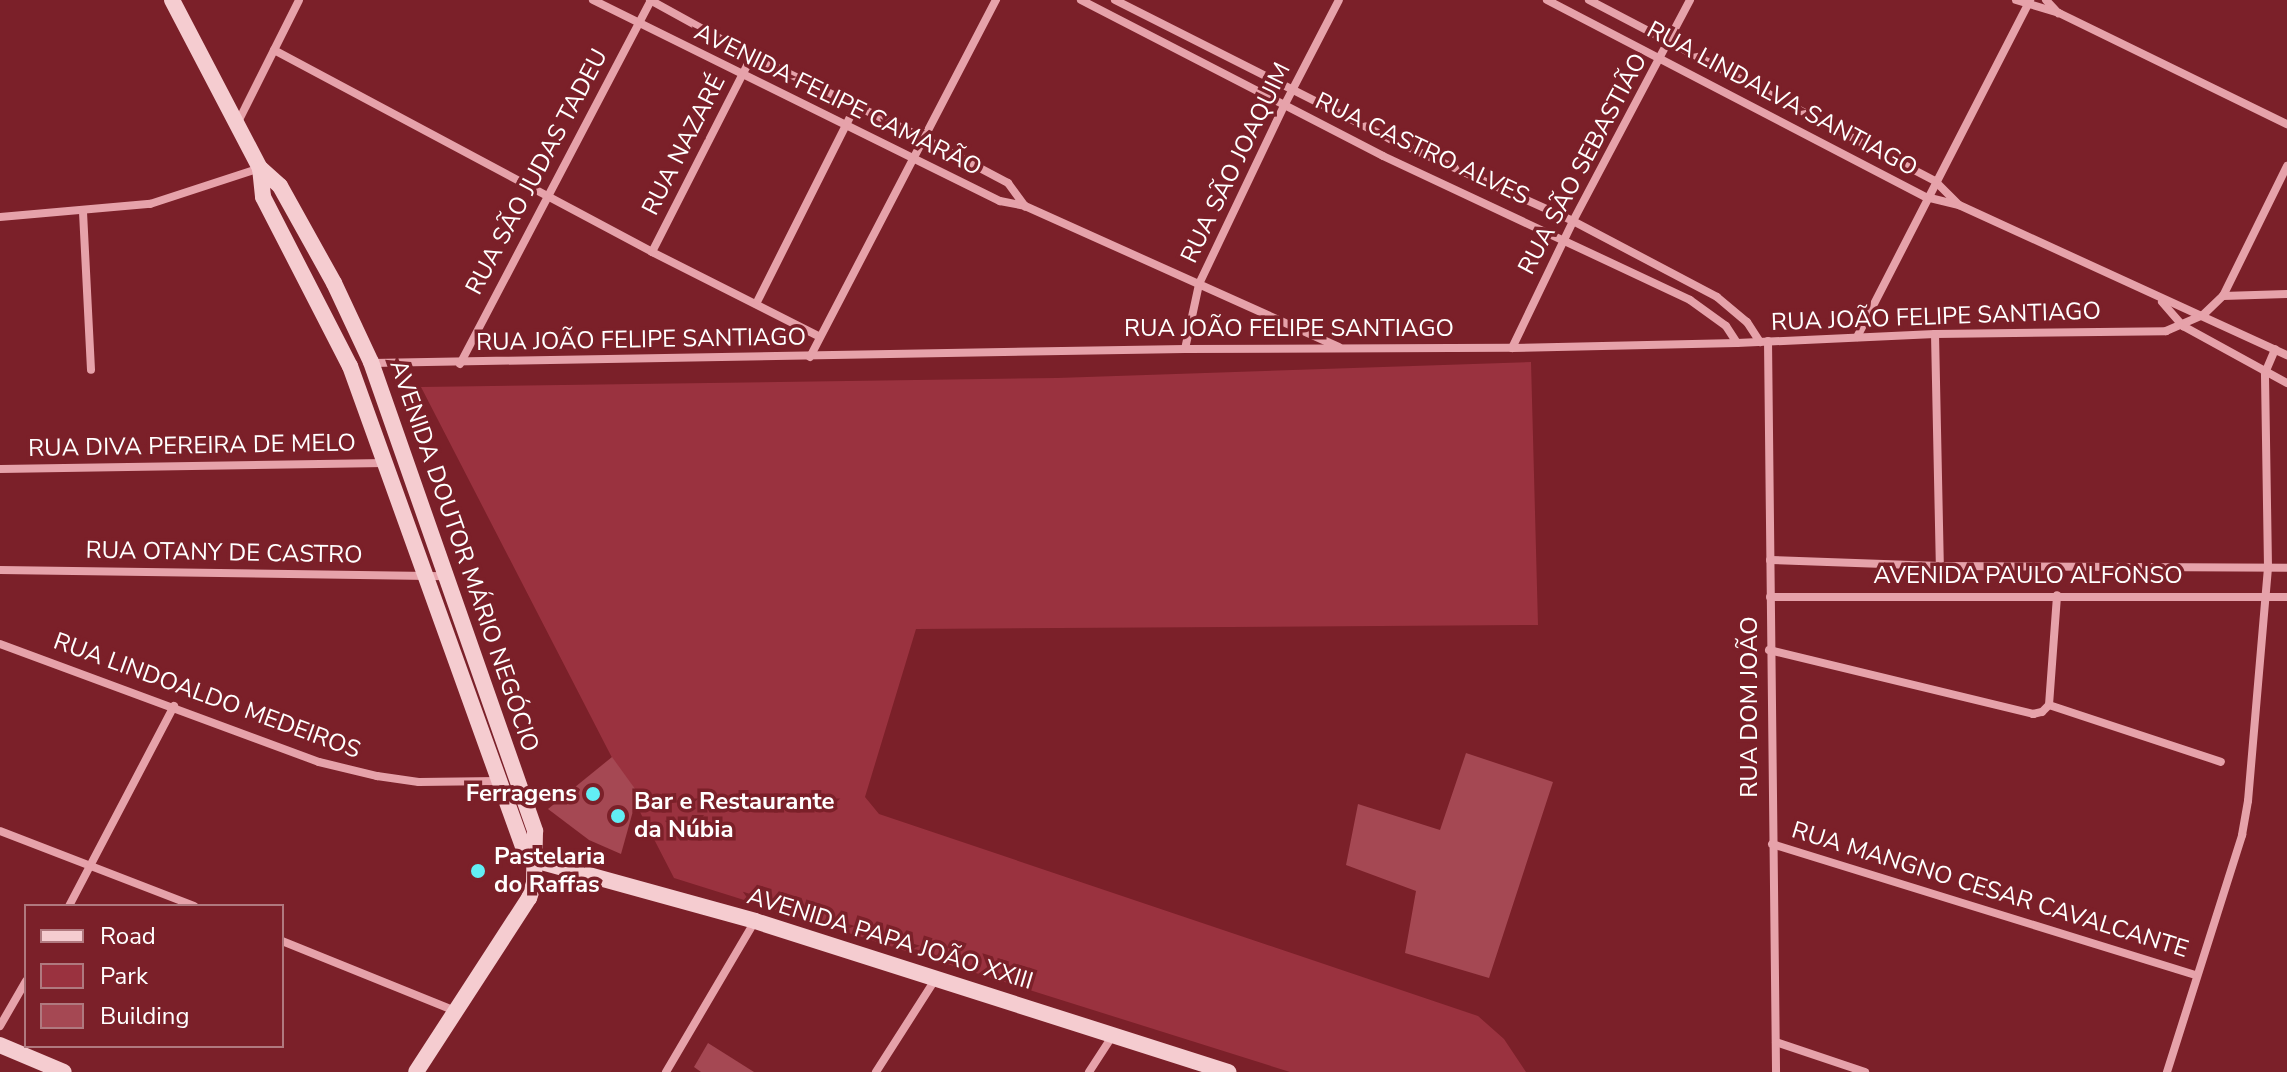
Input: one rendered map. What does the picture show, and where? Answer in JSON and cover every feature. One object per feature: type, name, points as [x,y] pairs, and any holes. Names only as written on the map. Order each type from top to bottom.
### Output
[{"type":"main road","name":"AVENIDA DOUTOR MÁRIO NEGÓCIO","points":[[172,0],[260,168],[280,186],[334,283],[371,362],[535,831],[536,860]]},
{"type":"main road","name":"AVENIDA DOUTOR MÁRIO NEGÓCIO","points":[[260,168],[263,197],[350,366],[523,853],[536,860]]},
{"type":"main road","name":"AVENIDA PAPA JOÃO XXIII","points":[[536,860],[755,921],[1228,1072]]},
{"type":"main road","points":[[416,1072],[529,898],[536,860]]},
{"type":"main road","points":[[0,1045],[64,1072]]},
{"type":"street","points":[[237,123],[299,0]]},
{"type":"street","name":"AVENIDA FELIPE CAMARÃO","points":[[593,0],[741,76],[847,123],[1000,201],[1025,206],[1342,348]]},
{"type":"street","name":"AVENIDA FELIPE CAMARÃO","points":[[650,0],[752,56],[925,139],[1008,183],[1025,206]]},
{"type":"street","name":"RUA SÃO JUDAS TADEU","points":[[460,364],[650,0]]},
{"type":"street","points":[[810,357],[818,336],[916,158],[996,0]]},
{"type":"street","name":"RUA CASTRO ALVES","points":[[1081,0],[1383,156],[1690,300],[1726,326],[1737,343]]},
{"type":"street","name":"RUA CASTRO ALVES","points":[[1115,0],[1390,139],[1573,221],[1717,297],[1747,322],[1764,342]]},
{"type":"street","name":"RUA SÃO JOAQUIM","points":[[1185,349],[1199,284],[1284,106],[1339,0]]},
{"type":"street","name":"RUA LINDALVA SANTIAGO","points":[[1547,0],[1926,197],[1959,205],[2287,355]]},
{"type":"street","name":"RUA LINDALVA SANTIAGO","points":[[1589,0],[1935,181],[1959,205]]},
{"type":"street","name":"RUA SÃO SEBASTIÃO","points":[[1512,348],[1573,221],[1690,0]]},
{"type":"street","points":[[2016,0],[2059,13],[2287,124]]},
{"type":"street","points":[[2046,0],[2059,13]]},
{"type":"street","points":[[1857,337],[1926,197],[2029,3]]},
{"type":"street","name":"RUA JOÃO FELIPE SANTIAGO","points":[[274,50],[652,252],[818,336]]},
{"type":"street","name":"RUA NAZARÉ","points":[[652,252],[752,56]]},
{"type":"street","points":[[756,304],[856,105]]},
{"type":"street","points":[[1383,156],[1390,139]]},
{"type":"street","points":[[2287,166],[2223,296],[2287,294]]},
{"type":"street","points":[[0,217],[119,209],[179,197],[260,168]]},
{"type":"street","points":[[83,212],[91,370]]},
{"type":"street","name":"RUA JOÃO FELIPE SANTIAGO","points":[[371,362],[460,364],[1185,349],[1512,348],[1737,343],[1935,334],[2150,333],[2183,326],[2203,315],[2223,296]]},
{"type":"street","name":"RUA LINDALVA SANTIAGO","points":[[2159,299],[2183,326],[2287,383]]},
{"type":"street","points":[[1935,334],[1940,566]]},
{"type":"street","name":"RUA DOM JOÃO","points":[[1764,342],[1770,560],[1776,1072]]},
{"type":"street","points":[[2167,1072],[2246,813],[2267,597],[2265,373],[2275,349]]},
{"type":"street","name":"RUA DIVA PEREIRA DE MELO","points":[[0,469],[385,463]]},
{"type":"street","name":"AVENIDA PAULO ALFONSO","points":[[1770,560],[1940,566],[2287,568]]},
{"type":"street","name":"RUA OTANY DE CASTRO","points":[[0,570],[447,576]]},
{"type":"street","points":[[2049,705],[2057,595]]},
{"type":"street","name":"AVENIDA PAULO ALFONSO","points":[[1770,597],[2287,597]]},
{"type":"street","name":"RUA LINDOALDO MEDEIROS","points":[[0,644],[174,706],[305,758],[377,776],[460,784],[498,781]]},
{"type":"street","points":[[1769,650],[2033,714],[2049,705],[2221,762]]},
{"type":"street","points":[[70,904],[174,706]]},
{"type":"street","points":[[0,831],[189,904]]},
{"type":"street","name":"RUA MANGNO CESAR CAVALCANTE","points":[[1772,844],[2196,975]]},
{"type":"street","points":[[666,1072],[755,921]]},
{"type":"street","points":[[284,942],[455,1011]]},
{"type":"street","points":[[876,1072],[936,978]]},
{"type":"street","points":[[0,1026],[24,984]]},
{"type":"street","points":[[1089,1072],[1113,1035]]},
{"type":"street","points":[[1776,1042],[1865,1072]]},
{"type":"green space","points":[[1531,362],[1538,625],[916,629],[865,797],[879,814],[1478,1016],[1504,1039],[1526,1072],[1290,1072],[674,878],[421,387],[1057,378]]},
{"type":"building","points":[[1466,753],[1553,782],[1489,978],[1405,953],[1416,891],[1346,865],[1358,804],[1440,830]]},
{"type":"building","name":"Ferragens","points":[[612,757],[638,793],[621,854],[589,840],[548,809]]},
{"type":"building","points":[[708,1043],[754,1072],[701,1072],[694,1067]]},
{"type":"place","name":"Ferragens","points":[[593,794]]},
{"type":"place","name":"Bar e Restaurante da Núbia","points":[[618,816]]},
{"type":"place","name":"Pastelaria do Raffas","points":[[478,871]]}]
